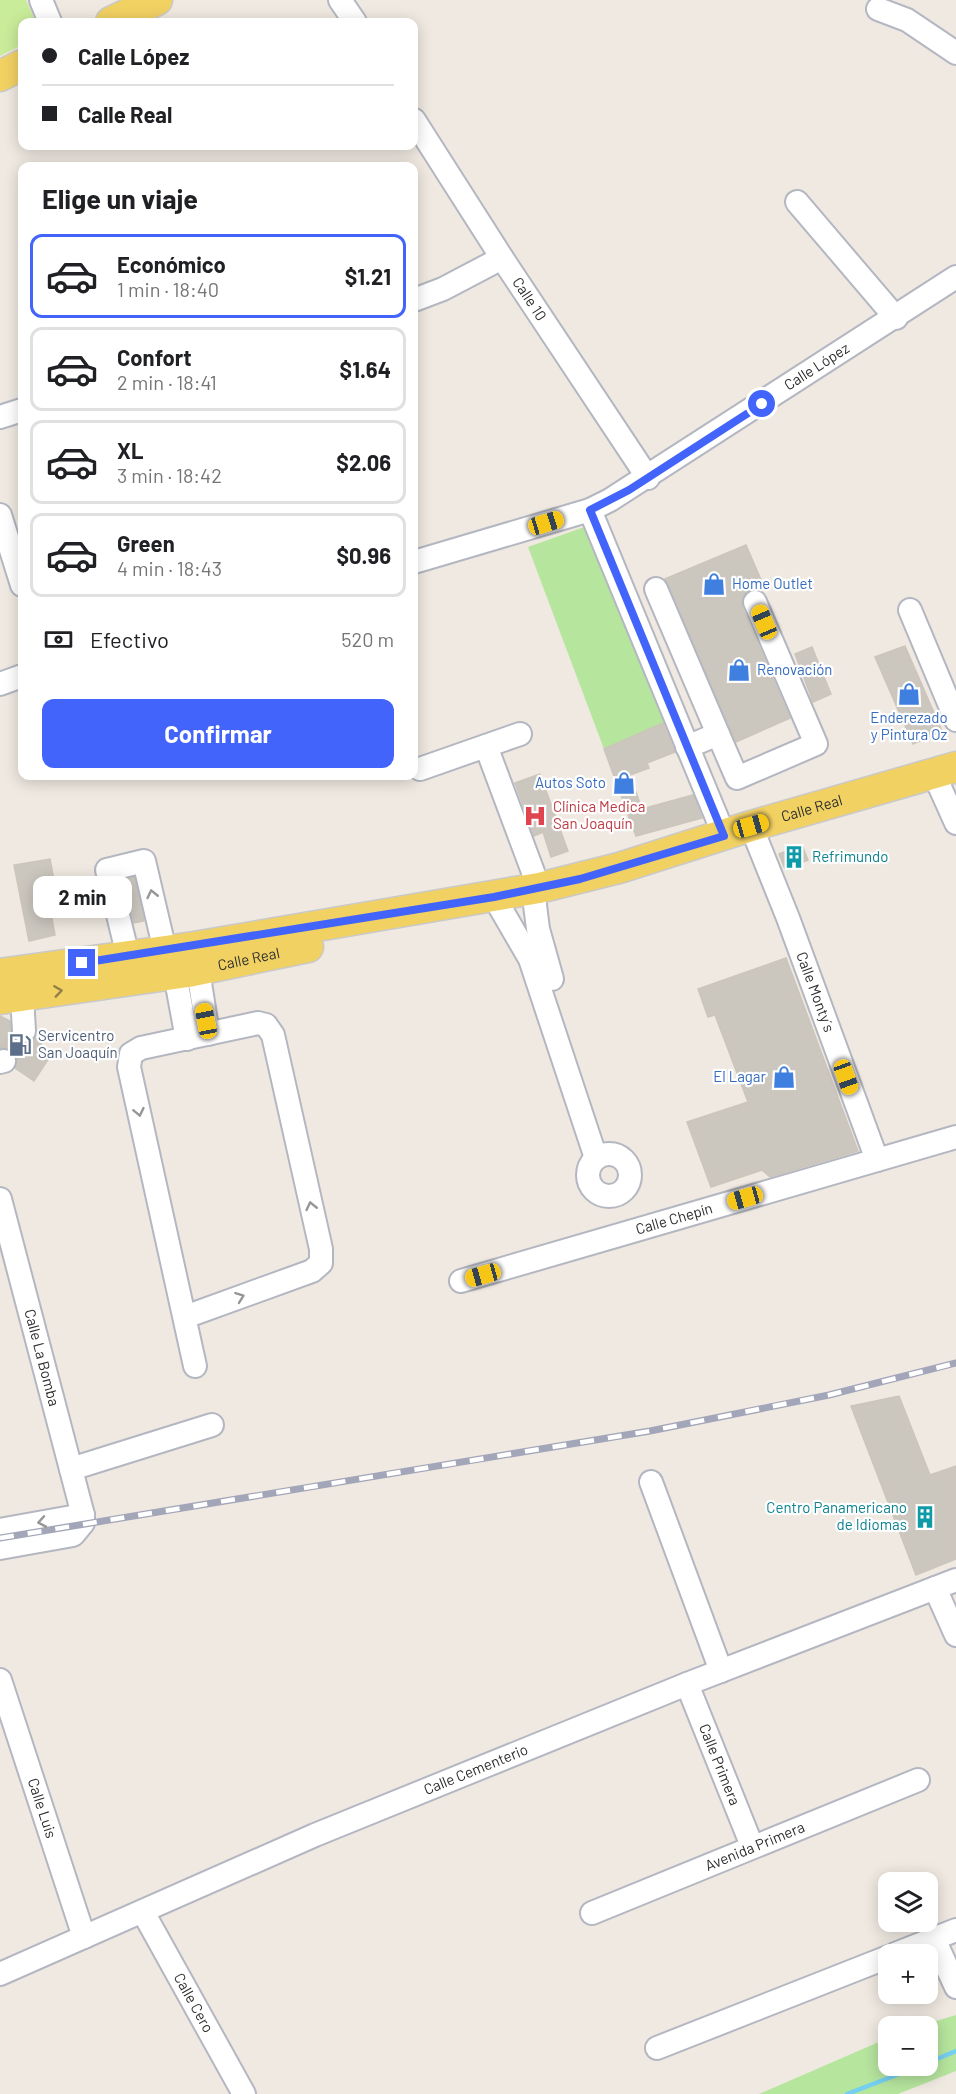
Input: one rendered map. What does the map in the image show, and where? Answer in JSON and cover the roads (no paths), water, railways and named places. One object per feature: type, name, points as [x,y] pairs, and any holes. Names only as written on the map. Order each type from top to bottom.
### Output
[{"type":"main road","points":[[124,18],[150,10]]},
{"type":"main road","points":[[0,76],[18,67]]},
{"type":"main road","name":"Calle Real","points":[[7,994],[180,965],[536,888],[619,868],[945,770]]},
{"type":"main road","name":"Calle Real","points":[[0,974],[128,956],[180,965]]},
{"type":"main road","points":[[7,994],[23,978],[37,969]]},
{"type":"street","points":[[41,0],[48,18]]},
{"type":"street","points":[[340,0],[352,18]]},
{"type":"street","points":[[878,9],[926,31],[956,53]]},
{"type":"street","name":"Calle 10","points":[[418,126],[648,478]]},
{"type":"street","points":[[797,202],[896,318]]},
{"type":"street","points":[[418,298],[443,289],[502,258]]},
{"type":"street","name":"Calle López","points":[[418,561],[590,510],[648,478],[956,277]]},
{"type":"street","points":[[0,417],[18,411]]},
{"type":"street","name":"Calle Monty´s","points":[[590,510],[687,747],[788,918],[876,1160]]},
{"type":"street","points":[[0,515],[18,572]]},
{"type":"street","points":[[656,589],[737,778],[816,744],[755,602]]},
{"type":"street","points":[[910,610],[956,720]]},
{"type":"street","points":[[0,684],[18,677]]},
{"type":"street","points":[[420,769],[520,734]]},
{"type":"street","points":[[687,747],[718,734]]},
{"type":"street","points":[[486,746],[536,888],[537,958]]},
{"type":"street","points":[[945,770],[956,823]]},
{"type":"street","points":[[128,956],[107,870],[144,861],[180,965],[198,1036]]},
{"type":"street","points":[[494,897],[537,958],[603,1156]]},
{"type":"street","points":[[7,994],[24,1031]]},
{"type":"street","points":[[185,1317],[312,1271],[321,1263],[321,1249],[273,1035],[266,1025],[258,1023],[141,1048],[130,1054],[129,1066],[195,1366]]},
{"type":"street","name":"Calle Chepín","points":[[461,1281],[956,1137]]},
{"type":"street","name":"Calle La Bomba","points":[[0,1199],[83,1515]]},
{"type":"street","points":[[71,1469],[212,1425]]},
{"type":"street","points":[[651,1482],[721,1671]]},
{"type":"street","points":[[0,1530],[83,1515],[83,1523],[73,1535],[0,1548]]},
{"type":"street","name":"Calle Cementerio","points":[[0,1974],[315,1835],[687,1684],[956,1580]]},
{"type":"street","points":[[935,1588],[956,1635]]},
{"type":"street","name":"Calle Luis","points":[[0,1680],[84,1936]]},
{"type":"street","name":"Calle Primera","points":[[687,1684],[752,1846]]},
{"type":"street","name":"Avenida Primera","points":[[592,1913],[918,1780]]},
{"type":"street","name":"Calle Cero","points":[[143,1912],[244,2094]]},
{"type":"street","points":[[920,1944],[956,1930]]},
{"type":"street","points":[[933,1939],[956,1987]]},
{"type":"street","points":[[657,2048],[878,1961]]},
{"type":"waterway","points":[[938,2058],[956,2051]]},
{"type":"waterway","points":[[847,2094],[894,2076]]},
{"type":"tunnel","points":[[4,1061],[24,1031]]},
{"type":"railway","points":[[0,1538],[650,1431],[829,1395],[956,1363]]},
{"type":"place","name":"Home Outlet","points":[[714,584]]},
{"type":"place","name":"Renovación","points":[[739,670]]},
{"type":"place","name":"Enderezado y Pintura Oz","points":[[909,694]]},
{"type":"place","name":"Autos Soto","points":[[624,783]]},
{"type":"place","name":"Clínica Medica San Joaquín","points":[[535,816]]},
{"type":"place","name":"Refrimundo","points":[[794,857]]},
{"type":"place","name":"Servicentro San Joaquín","points":[[20,1045]]},
{"type":"place","name":"El Lagar","points":[[784,1077]]},
{"type":"place","name":"Centro Panamericano de Idiomas","points":[[925,1517]]}]
